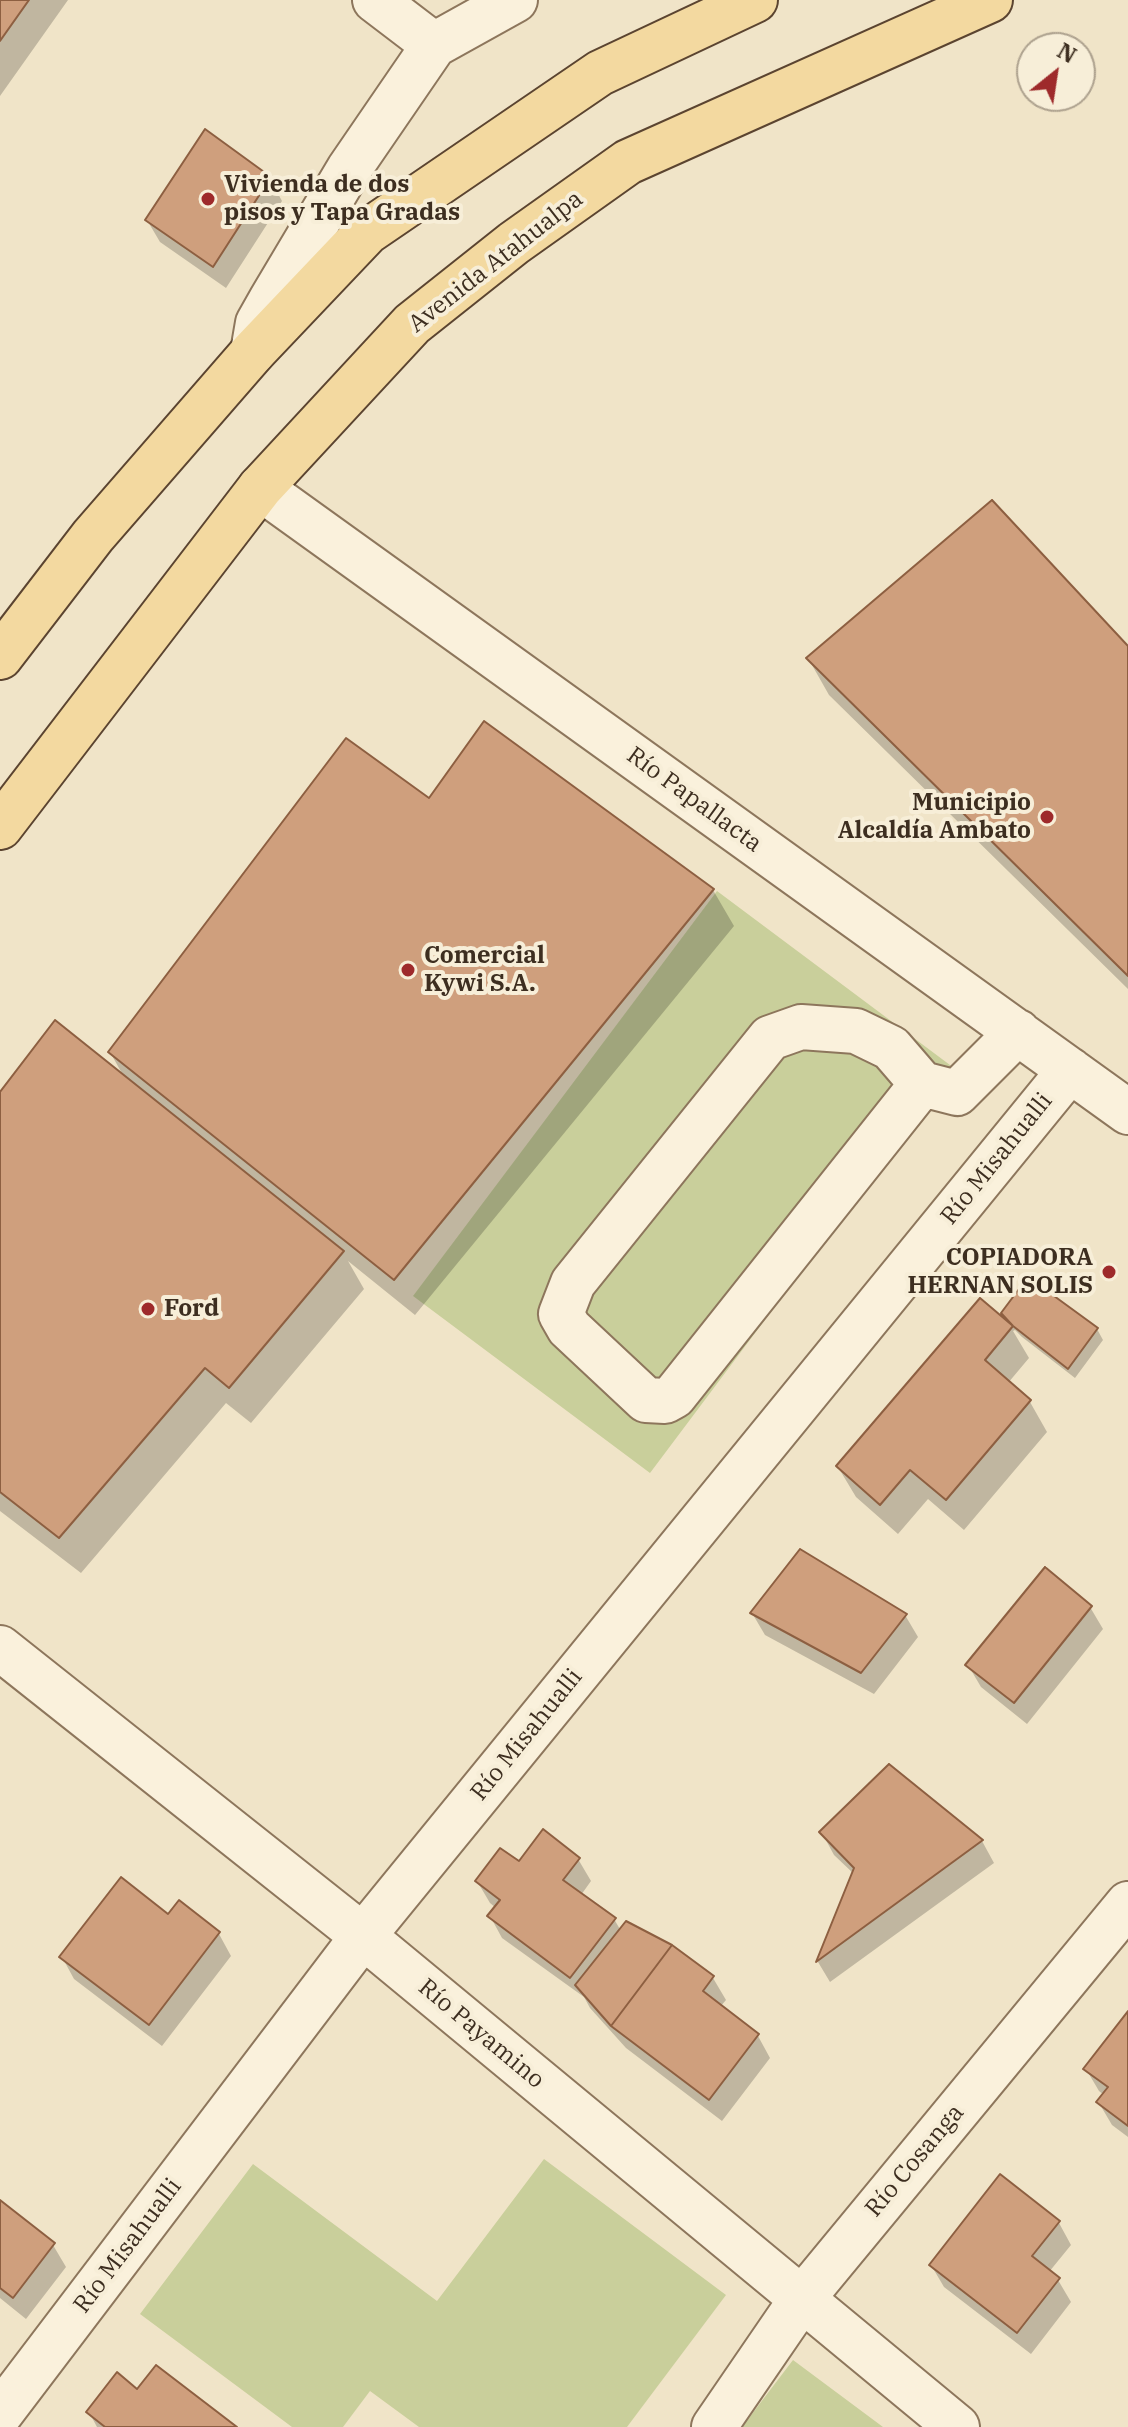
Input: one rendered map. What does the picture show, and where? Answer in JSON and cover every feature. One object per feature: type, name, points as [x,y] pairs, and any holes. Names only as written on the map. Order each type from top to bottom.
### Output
[{"type":"main road","points":[[0,657],[93,536],[253,352],[367,232],[600,73],[755,0]]},
{"type":"main road","name":"Avenida Atahualpa","points":[[0,827],[260,488],[412,324],[514,243],[628,162],[990,0]]},
{"type":"street","points":[[375,0],[434,45]]},
{"type":"street","points":[[253,352],[258,323],[271,300],[349,169],[434,45],[515,0]]},
{"type":"street","name":"Río Papallacta","points":[[260,488],[1128,1112]]},
{"type":"street","points":[[922,1084],[674,1396],[665,1401],[646,1400],[569,1328],[561,1314],[573,1283],[770,1038],[801,1027],[856,1031],[891,1048],[922,1084],[957,1093],[1018,1032]]},
{"type":"street","name":"Río Misahualli","points":[[0,2414],[363,1936],[1070,1070]]},
{"type":"street","name":"Río Payamino","points":[[0,1648],[363,1936],[957,2427]]},
{"type":"street","name":"Río Cosanga","points":[[714,2427],[801,2300],[1128,1904]]},
{"type":"green space","points":[[717,891],[954,1068],[650,1473],[413,1296]]},
{"type":"green space","points":[[544,2159],[726,2295],[627,2427],[419,2427],[370,2391],[343,2427],[292,2427],[140,2314],[253,2164],[437,2301]]},
{"type":"green space","points":[[793,2360],[883,2427],[742,2427]]},
{"type":"building","points":[[0,0],[29,0],[0,41]]},
{"type":"building","name":"Vivienda de dos pisos y Tapa Gradas","points":[[205,129],[271,177],[213,267],[145,220]]},
{"type":"building","name":"Municipio Alcaldía Ambato","points":[[992,500],[1128,646],[1128,976],[806,658]]},
{"type":"building","name":"Comercial Kywi S.A.","points":[[484,721],[714,889],[394,1280],[108,1052],[346,738],[429,798]]},
{"type":"building","name":"Ford","points":[[55,1020],[344,1251],[229,1388],[205,1368],[59,1538],[0,1492],[0,1092]]},
{"type":"building","points":[[1028,1277],[1098,1328],[1068,1369],[1001,1313]]},
{"type":"building","points":[[980,1298],[1013,1326],[985,1360],[1031,1400],[946,1500],[910,1470],[880,1505],[836,1466]]},
{"type":"building","points":[[800,1549],[907,1614],[861,1673],[750,1613]]},
{"type":"building","points":[[1045,1567],[1092,1606],[1014,1703],[965,1665]]},
{"type":"building","points":[[889,1764],[983,1840],[816,1962],[854,1868],[819,1832]]},
{"type":"building","points":[[543,1829],[580,1858],[563,1880],[616,1918],[570,1978],[487,1916],[500,1900],[475,1881],[500,1848],[519,1861]]},
{"type":"building","points":[[121,1877],[168,1914],[179,1900],[220,1932],[149,2025],[59,1957]]},
{"type":"building","points":[[626,1921],[672,1945],[611,2026],[575,1985]]},
{"type":"building","points":[[672,1945],[714,1976],[703,1991],[759,2034],[709,2100],[611,2026]]},
{"type":"building","points":[[1128,2011],[1128,2126],[1096,2102],[1108,2087],[1083,2069]]},
{"type":"building","points":[[1000,2174],[1060,2221],[1032,2256],[1060,2278],[1017,2333],[929,2265]]},
{"type":"building","points":[[0,2200],[55,2243],[13,2298],[0,2288]]},
{"type":"building","points":[[156,2365],[237,2427],[105,2427],[86,2412],[117,2372],[137,2389]]},
{"type":"place","name":"Vivienda de dos pisos y Tapa Gradas","points":[[208,199]]},
{"type":"place","name":"Municipio Alcaldía Ambato","points":[[1047,817]]},
{"type":"place","name":"Comercial Kywi S.A.","points":[[408,970]]},
{"type":"place","name":"COPIADORA HERNAN SOLIS","points":[[1109,1272]]},
{"type":"place","name":"Ford","points":[[148,1309]]}]
